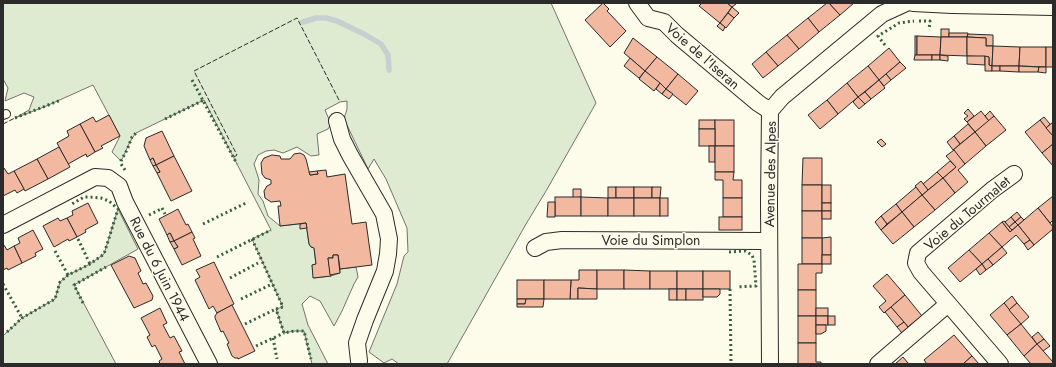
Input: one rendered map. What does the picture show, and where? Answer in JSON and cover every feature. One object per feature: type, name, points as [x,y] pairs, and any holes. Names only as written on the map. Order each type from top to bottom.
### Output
[{"type":"street","name":"Voie de l'Iseran","points":[[637,3],[648,18],[664,22],[758,103],[770,111]]},
{"type":"street","name":"Avenue des Alpes","points":[[770,364],[770,111],[787,93],[882,14],[906,3]]},
{"type":"street","points":[[913,3],[1053,7]]},
{"type":"street","points":[[337,122],[342,139],[350,155],[384,214],[389,239],[385,271],[357,343],[360,362]]},
{"type":"street","name":"Voie du Tourmalet","points":[[1000,364],[920,272],[916,264],[918,254],[992,190],[1014,174]]},
{"type":"street","name":"Rue du 6 Juin 1944","points":[[3,225],[95,177],[108,178],[119,186],[125,202],[209,364]]},
{"type":"street","name":"Voie du Simplon","points":[[535,248],[546,242],[562,240],[769,240]]},
{"type":"street","points":[[878,364],[948,304]]},
{"type":"green space","points":[[3,3],[551,3],[596,103],[447,364],[399,364],[392,359],[384,363],[369,352],[397,284],[404,256],[408,252],[407,228],[386,179],[374,159],[368,169],[344,119],[347,109],[347,101],[340,102],[325,110],[331,124],[328,129],[317,134],[319,155],[311,156],[297,147],[283,153],[274,150],[266,151],[258,155],[254,164],[259,180],[258,194],[263,201],[268,216],[280,226],[306,223],[309,244],[314,248],[316,264],[312,265],[314,278],[331,276],[340,273],[340,269],[356,267],[358,277],[334,326],[320,301],[310,296],[302,304],[308,325],[328,364],[312,364],[304,331],[284,333],[276,309],[283,307],[252,239],[271,230],[204,100],[136,133],[129,143],[121,161],[112,152],[120,136],[93,85],[15,118],[29,110],[34,97],[24,93],[5,101],[8,88],[3,79]]},
{"type":"green space","points":[[118,209],[138,249],[74,285],[116,364],[3,364],[3,336],[22,318],[55,299],[60,282],[68,275],[90,264],[104,254]]},
{"type":"building","points":[[603,3],[609,9],[607,11],[626,31],[610,47],[585,20]]},
{"type":"building","points":[[702,3],[727,3],[732,7],[720,23],[699,6]]},
{"type":"building","points":[[727,3],[735,3],[736,4],[732,7]]},
{"type":"building","points":[[829,3],[840,15],[819,32],[808,18]]},
{"type":"building","points":[[829,3],[854,3],[840,15]]},
{"type":"building","points":[[732,7],[739,13],[734,18],[728,13]]},
{"type":"building","points":[[728,13],[734,18],[726,28],[720,23]]},
{"type":"building","points":[[808,18],[819,32],[799,49],[787,35]]},
{"type":"building","points":[[720,23],[725,27],[723,31],[717,26]]},
{"type":"building","points":[[941,29],[949,29],[949,37],[941,37]]},
{"type":"building","points":[[949,33],[968,33],[967,37],[949,37]]},
{"type":"building","points":[[968,34],[993,35],[993,46],[986,46],[986,38],[967,37]]},
{"type":"building","points":[[787,35],[799,49],[778,66],[766,52]]},
{"type":"building","points":[[915,36],[917,36],[917,55],[915,55]]},
{"type":"building","points":[[917,36],[941,37],[940,55],[917,55]]},
{"type":"building","points":[[941,37],[967,37],[967,56],[940,55]]},
{"type":"building","points":[[967,37],[986,38],[986,46],[993,46],[992,66],[989,65],[989,57],[967,56]]},
{"type":"building","points":[[633,38],[657,57],[645,71],[624,53]]},
{"type":"building","points":[[993,46],[1020,47],[1019,66],[992,66]]},
{"type":"building","points":[[1020,47],[1046,47],[1046,67],[1019,66]]},
{"type":"building","points":[[1046,47],[1053,47],[1053,67],[1046,67]]},
{"type":"building","points":[[889,48],[900,62],[879,80],[868,66]]},
{"type":"building","points":[[766,52],[778,66],[763,78],[752,64]]},
{"type":"building","points":[[915,55],[932,55],[932,60],[914,60]]},
{"type":"building","points":[[932,55],[940,55],[940,60],[932,60]]},
{"type":"building","points":[[940,55],[948,56],[948,61],[940,60]]},
{"type":"building","points":[[967,56],[985,56],[985,65],[967,64]]},
{"type":"building","points":[[985,56],[989,57],[989,65],[992,66],[992,71],[985,71]]},
{"type":"building","points":[[657,57],[678,74],[666,89],[645,71]]},
{"type":"building","points":[[630,58],[645,71],[639,78],[624,66]]},
{"type":"building","points":[[900,62],[906,68],[891,80],[886,74]]},
{"type":"building","points":[[868,66],[879,80],[858,97],[847,83]]},
{"type":"building","points":[[992,66],[1000,66],[1000,71],[992,71]]},
{"type":"building","points":[[1000,66],[1019,66],[1019,72],[1000,71]]},
{"type":"building","points":[[1019,66],[1039,67],[1038,72],[1019,72]]},
{"type":"building","points":[[1039,67],[1046,67],[1046,73],[1038,72]]},
{"type":"building","points":[[645,71],[660,83],[654,91],[639,79]]},
{"type":"building","points":[[678,74],[698,91],[686,105],[666,89]]},
{"type":"building","points":[[886,74],[891,80],[884,86],[879,80]]},
{"type":"building","points":[[879,80],[885,88],[871,99],[865,92]]},
{"type":"building","points":[[660,83],[666,89],[662,94],[656,89]]},
{"type":"building","points":[[847,83],[858,97],[838,114],[827,100]]},
{"type":"building","points":[[666,89],[673,94],[669,99],[662,94]]},
{"type":"building","points":[[865,92],[871,99],[865,104],[858,97]]},
{"type":"building","points":[[858,97],[865,104],[859,109],[853,102]]},
{"type":"building","points":[[827,100],[838,114],[820,129],[808,115]]},
{"type":"building","points":[[968,109],[974,116],[967,122],[964,119],[968,116],[964,113]]},
{"type":"building","points":[[981,111],[989,121],[975,132],[967,122]]},
{"type":"building","points":[[990,111],[994,116],[989,121],[985,116]]},
{"type":"building","points":[[109,115],[120,136],[101,146],[103,148],[95,152],[80,124],[93,117],[96,122]]},
{"type":"building","points":[[994,116],[1006,130],[986,146],[975,132]]},
{"type":"building","points":[[1044,117],[1050,124],[1046,128],[1040,120]]},
{"type":"building","points":[[699,120],[715,120],[715,129],[699,129]]},
{"type":"building","points":[[715,120],[734,120],[734,146],[715,146]]},
{"type":"building","points":[[1040,120],[1053,136],[1053,144],[1042,153],[1025,132]]},
{"type":"building","points":[[1053,122],[1053,136],[1046,128]]},
{"type":"building","points":[[80,124],[95,152],[87,157],[86,154],[68,164],[57,143],[69,136],[67,131]]},
{"type":"building","points":[[968,124],[975,132],[960,144],[954,136]]},
{"type":"building","points":[[699,129],[715,129],[715,146],[699,146]]},
{"type":"building","points":[[162,131],[174,156],[156,165],[153,158],[150,160],[144,146],[146,138]]},
{"type":"building","points":[[975,132],[986,146],[965,164],[953,150]]},
{"type":"building","points":[[954,136],[960,144],[953,150],[947,142]]},
{"type":"building","points":[[881,139],[886,144],[882,147],[877,142]]},
{"type":"building","points":[[1053,144],[1053,166],[1042,153]]},
{"type":"building","points":[[709,146],[715,146],[715,162],[709,162]]},
{"type":"building","points":[[715,146],[734,146],[734,172],[715,172]]},
{"type":"building","points":[[59,147],[70,167],[48,179],[37,159]]},
{"type":"building","points":[[954,150],[965,164],[958,170],[968,182],[955,193],[943,178],[956,167],[946,156]]},
{"type":"building","points":[[300,153],[304,155],[306,159],[310,175],[318,174],[317,171],[326,170],[327,177],[345,174],[352,224],[366,222],[372,265],[340,269],[338,255],[333,255],[333,258],[328,258],[331,276],[313,278],[312,265],[316,264],[314,248],[309,244],[306,223],[280,226],[278,206],[281,206],[280,201],[271,202],[265,198],[264,191],[267,186],[271,184],[271,180],[265,178],[262,174],[261,163],[264,158],[272,155],[280,156],[281,159],[290,159],[294,154]]},
{"type":"building","points":[[174,156],[192,191],[171,201],[157,173],[160,172],[156,165]]},
{"type":"building","points":[[153,158],[156,165],[153,166],[150,160]]},
{"type":"building","points":[[803,158],[822,158],[822,185],[802,185]]},
{"type":"building","points":[[37,159],[48,179],[25,191],[14,171]]},
{"type":"building","points":[[950,161],[956,167],[943,178],[937,172]]},
{"type":"building","points":[[156,165],[160,172],[157,173],[153,166]]},
{"type":"building","points":[[4,168],[8,174],[14,171],[24,189],[17,193],[15,190],[3,196]]},
{"type":"building","points":[[317,171],[318,174],[310,175],[309,172]]},
{"type":"building","points":[[715,172],[734,172],[733,180],[742,180],[742,198],[723,198],[723,180],[715,180]]},
{"type":"building","points":[[937,172],[943,178],[928,190],[923,184]]},
{"type":"building","points":[[943,178],[955,193],[935,210],[922,195]]},
{"type":"building","points":[[921,181],[928,190],[922,195],[915,186]]},
{"type":"building","points":[[802,185],[822,185],[822,211],[802,211]]},
{"type":"building","points":[[822,185],[831,185],[831,203],[822,203]]},
{"type":"building","points":[[608,187],[616,187],[616,198],[608,198]]},
{"type":"building","points":[[616,187],[634,187],[634,198],[616,198]]},
{"type":"building","points":[[634,187],[652,187],[652,198],[634,198]]},
{"type":"building","points":[[652,187],[661,187],[660,198],[652,198]]},
{"type":"building","points":[[916,187],[922,195],[902,212],[896,204]]},
{"type":"building","points":[[573,189],[581,189],[581,197],[573,198]]},
{"type":"building","points":[[922,195],[935,210],[914,227],[902,212]]},
{"type":"building","points":[[1053,196],[1053,220],[1050,223],[1038,208]]},
{"type":"building","points":[[555,197],[581,197],[581,216],[555,216]]},
{"type":"building","points":[[581,197],[608,198],[608,216],[581,216]]},
{"type":"building","points":[[608,198],[634,198],[634,216],[608,216]]},
{"type":"building","points":[[634,198],[660,198],[660,216],[634,216]]},
{"type":"building","points":[[660,198],[668,198],[668,216],[660,216]]},
{"type":"building","points":[[723,198],[742,198],[742,217],[723,217]]},
{"type":"building","points":[[548,202],[555,202],[555,217],[547,217]]},
{"type":"building","points":[[88,203],[98,223],[85,230],[86,232],[77,237],[67,218],[73,215],[72,211]]},
{"type":"building","points":[[822,203],[831,203],[831,211],[822,211]]},
{"type":"building","points":[[896,204],[902,212],[887,224],[881,216]]},
{"type":"building","points":[[1038,208],[1053,229],[1034,245],[1018,225]]},
{"type":"building","points":[[178,209],[186,225],[188,224],[192,232],[174,241],[170,233],[167,235],[159,219]]},
{"type":"building","points":[[802,211],[822,211],[822,238],[802,238]]},
{"type":"building","points":[[822,211],[831,211],[831,219],[822,219]]},
{"type":"building","points":[[902,212],[914,227],[893,244],[881,230]]},
{"type":"building","points":[[1017,212],[1021,217],[1015,222],[1011,217]]},
{"type":"building","points":[[881,216],[887,224],[881,230],[875,222]]},
{"type":"building","points":[[719,217],[742,217],[742,230],[719,230]]},
{"type":"building","points":[[1011,217],[1015,222],[1009,227],[1005,222]]},
{"type":"building","points":[[1021,217],[1024,220],[1018,225],[1015,222]]},
{"type":"building","points":[[58,218],[60,221],[67,218],[77,237],[69,241],[68,239],[54,247],[43,226]]},
{"type":"building","points":[[1004,221],[1012,230],[1010,232],[1002,222]]},
{"type":"building","points":[[1002,222],[1010,232],[1018,225],[1030,240],[1024,244],[1016,235],[1002,247],[989,233]]},
{"type":"building","points":[[1015,222],[1018,225],[1012,230],[1009,227]]},
{"type":"building","points":[[306,223],[307,228],[300,229],[300,224]]},
{"type":"building","points":[[33,230],[43,249],[35,253],[36,256],[22,263],[14,246],[20,243],[18,238]]},
{"type":"building","points":[[192,232],[195,238],[193,239],[201,256],[182,265],[174,249],[178,247],[174,241]]},
{"type":"building","points":[[170,233],[174,241],[170,242],[167,235]]},
{"type":"building","points":[[989,233],[1002,247],[982,264],[969,250]]},
{"type":"building","points":[[831,237],[831,255],[822,255],[822,238]]},
{"type":"building","points":[[802,238],[822,238],[822,264],[802,264]]},
{"type":"building","points":[[1030,240],[1034,245],[1028,250],[1024,244]]},
{"type":"building","points":[[174,241],[178,247],[174,249],[170,242]]},
{"type":"building","points":[[3,245],[7,250],[14,246],[22,263],[8,270],[7,268],[3,270]]},
{"type":"building","points":[[1002,247],[1007,253],[993,265],[988,259]]},
{"type":"building","points":[[969,250],[982,264],[960,282],[948,268]]},
{"type":"building","points":[[333,255],[338,255],[340,273],[330,275],[328,258],[333,258]]},
{"type":"building","points":[[822,255],[831,255],[831,264],[822,264]]},
{"type":"building","points":[[129,256],[135,258],[141,271],[138,273],[143,284],[146,283],[153,296],[152,300],[134,308],[111,265]]},
{"type":"building","points":[[988,259],[993,265],[986,270],[982,264]]},
{"type":"building","points":[[214,262],[234,304],[217,313],[213,306],[209,309],[195,280],[200,277],[196,270]]},
{"type":"building","points":[[798,264],[822,264],[822,273],[816,273],[816,290],[798,290]]},
{"type":"building","points":[[982,264],[986,270],[980,275],[976,269]]},
{"type":"building","points":[[579,270],[597,270],[597,289],[578,288],[578,299],[570,299],[571,280],[579,280]]},
{"type":"building","points":[[597,270],[624,270],[624,289],[597,289]]},
{"type":"building","points":[[624,270],[650,271],[650,289],[624,289]]},
{"type":"building","points":[[650,271],[677,271],[677,289],[650,289]]},
{"type":"building","points":[[677,271],[703,271],[703,289],[677,289]]},
{"type":"building","points":[[703,271],[730,271],[730,289],[703,289]]},
{"type":"building","points":[[887,274],[905,295],[884,313],[879,307],[886,301],[873,286]]},
{"type":"building","points":[[517,280],[544,280],[544,299],[517,299]]},
{"type":"building","points":[[544,280],[571,280],[570,299],[544,299]]},
{"type":"building","points":[[578,288],[597,289],[597,299],[578,299]]},
{"type":"building","points":[[669,289],[677,289],[677,300],[669,300]]},
{"type":"building","points":[[677,289],[686,289],[686,300],[677,300]]},
{"type":"building","points":[[686,289],[703,289],[703,300],[686,300]]},
{"type":"building","points":[[703,289],[720,289],[720,294],[717,297],[703,297]]},
{"type":"building","points":[[798,290],[816,290],[816,316],[798,316]]},
{"type":"building","points":[[905,295],[922,316],[908,327],[891,307]]},
{"type":"building","points":[[1012,296],[1017,303],[1009,310],[1004,303]]},
{"type":"building","points":[[517,299],[526,299],[525,304],[517,304]]},
{"type":"building","points":[[526,299],[544,299],[543,307],[517,307],[517,304],[525,304]]},
{"type":"building","points":[[1004,303],[1021,324],[1007,335],[990,315]]},
{"type":"building","points":[[1017,303],[1029,317],[1021,324],[1009,310]]},
{"type":"building","points":[[232,305],[255,351],[238,359],[232,356],[227,344],[229,343],[223,331],[221,332],[215,318],[217,313]]},
{"type":"building","points":[[891,307],[904,322],[897,327],[885,312]]},
{"type":"building","points":[[160,308],[167,323],[163,325],[170,338],[174,336],[182,351],[179,352],[185,364],[160,364],[159,361],[162,359],[155,345],[152,347],[147,337],[150,335],[141,318]]},
{"type":"building","points":[[816,308],[828,308],[828,316],[816,316]]},
{"type":"building","points":[[798,316],[816,316],[816,343],[798,343]]},
{"type":"building","points":[[816,316],[828,316],[828,325],[816,325]]},
{"type":"building","points":[[828,316],[835,316],[835,325],[828,325]]},
{"type":"building","points":[[904,322],[908,327],[902,333],[897,327]]},
{"type":"building","points":[[1021,324],[1037,344],[1024,356],[1007,335]]},
{"type":"building","points":[[816,325],[826,325],[826,331],[821,334],[816,334]]},
{"type":"building","points":[[1038,332],[1044,339],[1037,344],[1032,337]]},
{"type":"building","points":[[954,335],[972,356],[963,364],[927,364],[924,360]]},
{"type":"building","points":[[1044,339],[1050,346],[1043,351],[1037,344]]},
{"type":"building","points":[[798,343],[816,343],[816,362],[821,362],[821,364],[798,364]]},
{"type":"building","points":[[1037,344],[1053,362],[1053,364],[1031,364],[1024,356]]},
{"type":"building","points":[[972,356],[979,364],[963,364]]},
{"type":"building","points":[[903,357],[908,363],[895,364]]},
{"type":"waterway","points":[[303,22],[316,18],[326,18],[337,21],[364,34],[381,44],[388,55],[389,70]]},
{"type":"hedge","points":[[885,45],[878,36],[899,23],[914,21]]},
{"type":"hedge","points":[[919,21],[930,21],[929,30]]},
{"type":"hedge","points":[[192,80],[237,164]]},
{"type":"hedge","points":[[15,118],[61,100]]},
{"type":"hedge","points":[[165,119],[204,100]]},
{"type":"hedge","points":[[125,170],[121,164],[121,161],[132,137],[136,133]]},
{"type":"hedge","points":[[7,332],[22,318],[55,299],[60,282],[68,275],[90,264],[104,254],[118,209],[109,201],[101,198],[84,197],[70,205]]},
{"type":"hedge","points":[[203,224],[248,202]]},
{"type":"hedge","points":[[162,208],[165,214]]},
{"type":"hedge","points":[[149,215],[161,209]]},
{"type":"hedge","points":[[217,257],[271,230]]},
{"type":"hedge","points":[[78,239],[90,264]]},
{"type":"hedge","points":[[252,239],[283,307],[276,309],[284,333],[304,331],[311,359]]},
{"type":"hedge","points":[[55,251],[68,275]]},
{"type":"hedge","points":[[729,252],[745,251],[752,255],[754,260],[756,286],[737,287]]},
{"type":"hedge","points":[[230,278],[258,263]]},
{"type":"hedge","points":[[83,303],[74,285],[106,267]]},
{"type":"hedge","points":[[3,284],[22,318]]},
{"type":"hedge","points":[[241,299],[272,284]]},
{"type":"hedge","points":[[730,289],[731,364]]},
{"type":"hedge","points":[[245,324],[276,309]]},
{"type":"hedge","points":[[256,346],[284,333]]},
{"type":"hedge","points":[[273,338],[277,359]]},
{"type":"fence","points":[[234,157],[237,155],[194,71],[297,18],[340,102]]},
{"type":"fence","points":[[3,124],[15,118]]}]
